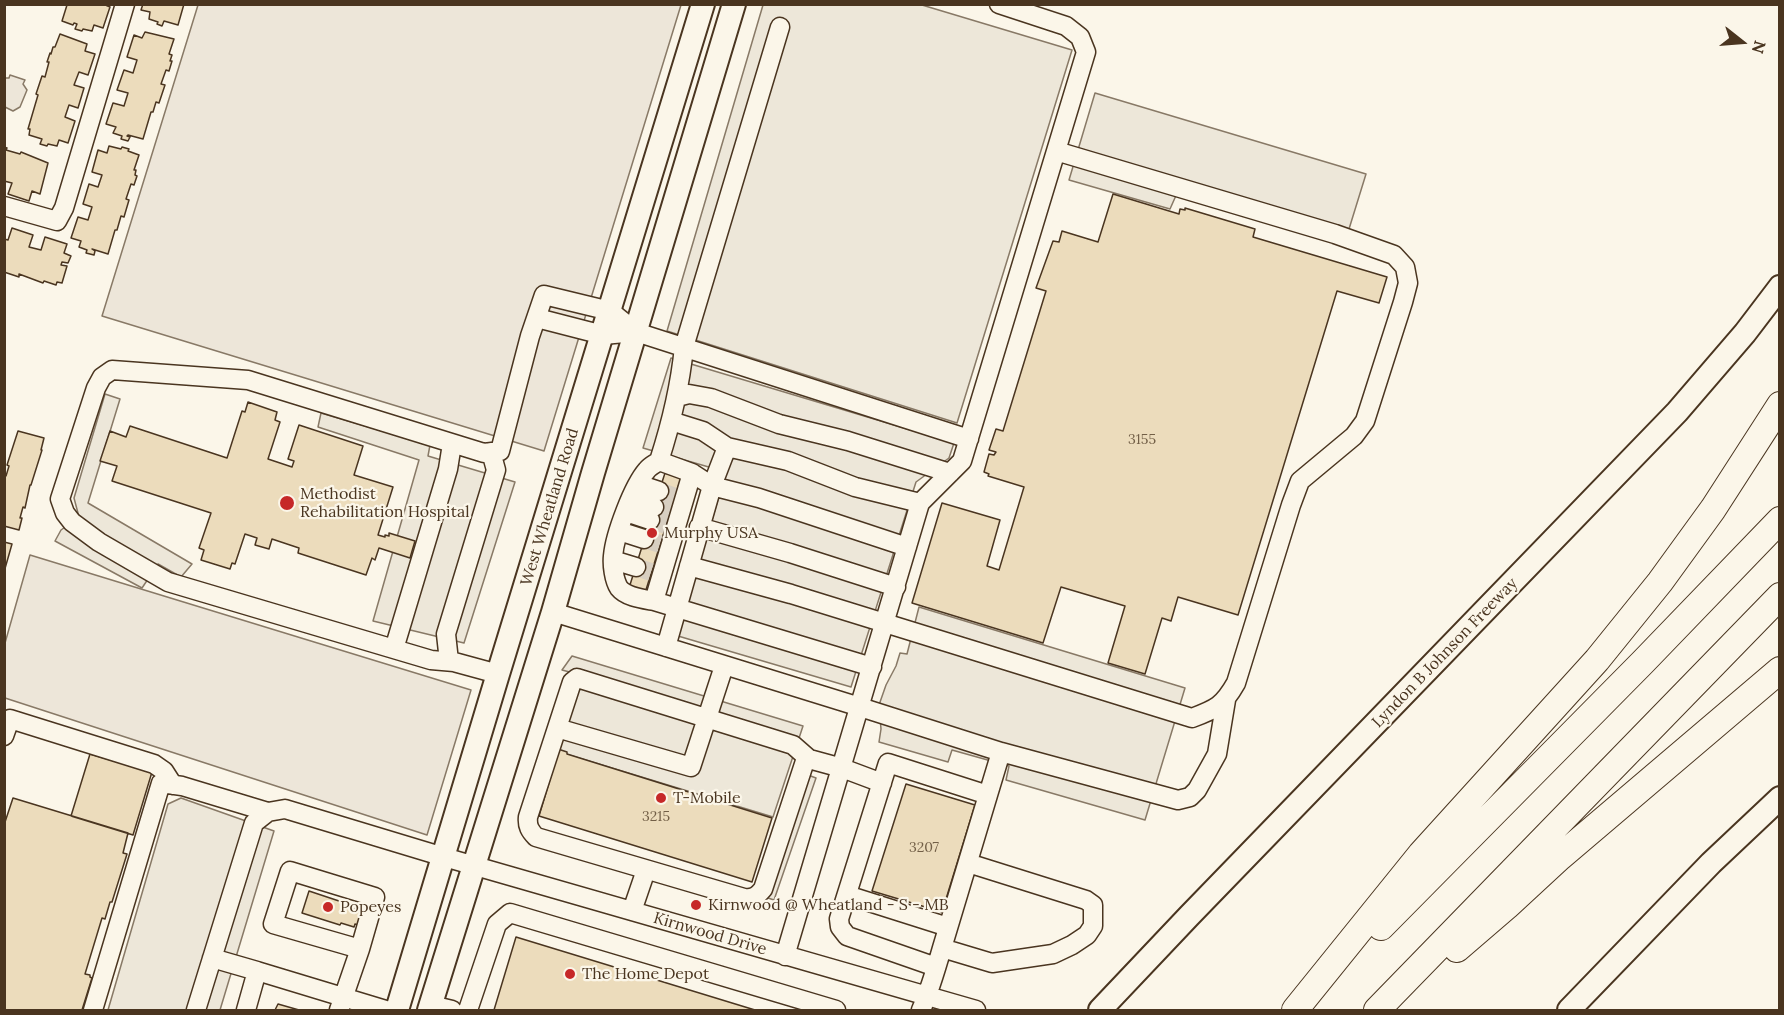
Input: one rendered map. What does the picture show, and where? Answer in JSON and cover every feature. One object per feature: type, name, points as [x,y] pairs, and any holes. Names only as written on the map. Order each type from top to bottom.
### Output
[{"type":"highway","points":[[1296,1011],[1421,854],[1597,660],[1653,591],[1713,509],[1779,405]]},
{"type":"highway","points":[[1296,1011],[1477,831],[1779,520]]},
{"type":"highway","points":[[1377,1011],[1779,596]]},
{"type":"highway","points":[[1384,1011],[1779,670]]},
{"type":"main road","name":"West Wheatland Road","points":[[397,1011],[703,4]]},
{"type":"main road","name":"West Wheatland Road","points":[[437,1009],[475,866],[734,4]]},
{"type":"main road","name":"Lyndon B Johnson Freeway","points":[[1100,1011],[1677,412],[1745,333],[1779,287]]},
{"type":"main road","points":[[1569,1011],[1711,863],[1779,798]]},
{"type":"street","points":[[4,206],[57,221],[64,208],[125,4]]},
{"type":"street","points":[[785,956],[920,504],[962,460],[1086,52],[1080,37],[1066,26],[999,4]]},
{"type":"street","points":[[780,27],[684,347],[681,380],[671,421],[659,461],[648,469],[631,498],[616,545],[615,577],[620,589],[627,594],[872,667]]},
{"type":"street","points":[[553,612],[1001,752],[1178,800],[1190,797],[1197,790],[1217,754],[1226,700],[1236,683],[1300,481],[1354,436],[1365,421],[1408,283],[1405,267],[1395,255],[1335,234],[1056,150]]},
{"type":"street","points":[[498,674],[449,661],[431,660],[168,582],[99,542],[72,522],[64,513],[60,499],[96,388],[102,377],[112,370],[248,380],[484,453],[501,451],[530,336],[544,295],[610,311],[636,332],[969,439]]},
{"type":"street","points":[[537,318],[603,335],[636,332]]},
{"type":"street","points":[[676,397],[688,394],[711,398],[779,424],[848,441],[950,473]]},
{"type":"street","points":[[671,421],[704,431],[727,447],[788,460],[855,487],[920,504]]},
{"type":"street","points":[[394,649],[448,470],[452,444]]},
{"type":"street","points":[[666,647],[699,527],[727,447]]},
{"type":"street","points":[[449,661],[446,634],[496,470],[491,452]]},
{"type":"street","points":[[659,461],[692,473],[712,486],[759,498],[907,547]]},
{"type":"street","points":[[654,601],[654,557],[668,511],[692,473]]},
{"type":"street","points":[[631,498],[668,511]]},
{"type":"street","points":[[631,498],[668,511]]},
{"type":"street","points":[[699,527],[896,587]]},
{"type":"street","points":[[616,545],[654,557]]},
{"type":"street","points":[[616,545],[654,557]]},
{"type":"street","points":[[689,566],[791,594],[1192,718],[1211,711],[1226,700]]},
{"type":"street","points":[[557,728],[691,768],[724,666]]},
{"type":"street","points":[[809,759],[805,761],[763,889],[753,899],[536,837],[530,832],[528,825],[528,818],[572,682],[577,678],[793,745],[809,759],[882,783]]},
{"type":"street","points":[[4,736],[10,719],[154,764],[164,771],[173,785]]},
{"type":"street","points":[[924,1004],[1001,752]]},
{"type":"street","points":[[936,966],[847,936],[840,927],[839,919],[888,763],[988,795]]},
{"type":"street","points":[[93,1011],[161,783],[173,785]]},
{"type":"street","name":"Kirnwood Drive","points":[[173,785],[268,812],[285,809],[785,956],[924,1004],[976,1011]]},
{"type":"street","points":[[196,1011],[254,824],[268,812]]},
{"type":"street","points":[[942,948],[992,963],[1053,954],[1087,935],[1093,926],[1093,905],[1086,900],[968,863]]},
{"type":"street","points":[[632,911],[646,870]]},
{"type":"street","points":[[341,1004],[360,950],[375,897],[290,871],[273,924],[360,950]]},
{"type":"street","points":[[847,895],[948,927]]},
{"type":"street","points":[[468,1011],[497,924],[510,913],[836,1011]]},
{"type":"street","points":[[212,957],[257,971],[341,1004],[386,1011]]},
{"type":"street","points":[[246,1011],[257,971]]},
{"type":"shaded area","points":[[198,5],[681,5],[544,451],[102,316]]},
{"type":"shaded area","points":[[763,5],[922,5],[1072,50],[957,423],[667,331]]},
{"type":"shaded area","points":[[10,75],[25,80],[23,84],[27,90],[20,107],[13,111],[5,107],[5,78],[9,78]]},
{"type":"shaded area","points":[[1095,93],[1366,174],[1349,229],[1182,182],[1170,209],[1069,180]]},
{"type":"shaded area","points":[[671,358],[954,443],[949,458],[916,482],[851,687],[678,636],[726,472],[643,448]]},
{"type":"shaded area","points":[[105,394],[120,399],[88,503],[192,564],[181,577],[158,564],[142,588],[55,541],[61,530],[79,517],[74,498]]},
{"type":"shaded area","points":[[321,413],[430,445],[428,456],[515,482],[464,643],[373,621],[419,460],[318,427]]},
{"type":"shaded area","points":[[30,555],[471,690],[427,835],[5,698],[5,643]]},
{"type":"shaded area","points":[[919,607],[1185,688],[1145,820],[1006,780],[1009,766],[952,750],[948,762],[879,742],[881,729],[879,705],[900,653],[907,654]]},
{"type":"shaded area","points":[[572,656],[803,726],[773,817],[556,751],[577,674],[562,670]]},
{"type":"shaded area","points":[[808,775],[816,778],[774,900],[768,898]]},
{"type":"shaded area","points":[[181,798],[274,831],[220,1010],[108,1010],[168,804]]},
{"type":"building","points":[[64,4],[103,4],[110,7],[103,28],[94,25],[92,31],[83,29],[82,31],[75,29],[77,24],[62,21],[67,5]]},
{"type":"building","points":[[143,4],[184,4],[178,25],[164,21],[162,26],[149,19],[150,12],[141,10]]},
{"type":"building","points":[[145,32],[174,39],[169,54],[172,55],[170,61],[172,61],[169,71],[166,70],[161,84],[165,85],[159,103],[156,102],[151,112],[143,139],[128,135],[130,137],[128,141],[113,133],[116,127],[106,124],[113,103],[124,106],[128,93],[117,90],[124,70],[133,73],[137,60],[127,57],[134,35],[142,38]]},
{"type":"building","points":[[60,34],[87,44],[85,51],[95,54],[88,75],[79,72],[74,85],[84,88],[78,108],[69,105],[65,117],[75,121],[68,143],[59,140],[57,146],[48,144],[47,146],[40,144],[42,139],[29,135],[30,129],[28,129],[42,76],[45,77],[50,53]]},
{"type":"building","points":[[109,146],[129,149],[128,151],[139,155],[134,170],[137,176],[134,185],[131,184],[124,217],[121,216],[108,254],[92,249],[95,251],[94,255],[86,253],[87,250],[79,247],[81,241],[71,238],[78,217],[88,220],[92,207],[83,204],[89,184],[98,187],[102,175],[92,172],[98,150],[107,153]]},
{"type":"building","points":[[4,147],[7,148],[6,150],[20,154],[21,152],[48,163],[40,194],[32,191],[29,201],[8,194],[12,183],[4,181]]},
{"type":"building","points":[[1113,194],[1179,214],[1180,209],[1185,210],[1185,208],[1255,229],[1253,237],[1387,277],[1379,303],[1337,291],[1238,615],[1178,597],[1171,621],[1162,618],[1145,674],[1108,663],[1125,606],[1061,587],[1043,643],[912,603],[942,503],[1000,520],[987,566],[999,570],[1024,487],[988,476],[989,474],[984,472],[989,454],[994,455],[996,452],[989,450],[996,429],[1003,431],[1046,291],[1036,288],[1053,241],[1059,242],[1062,231],[1098,242]]},
{"type":"building","points":[[12,228],[33,235],[29,247],[41,250],[45,237],[67,244],[64,253],[71,256],[68,263],[62,262],[61,265],[67,266],[62,283],[57,282],[56,285],[44,281],[43,283],[19,274],[19,277],[4,272],[4,239],[8,240]]},
{"type":"building","points":[[248,402],[277,412],[275,420],[280,422],[268,459],[292,467],[294,461],[288,459],[299,425],[363,446],[354,475],[393,487],[378,535],[385,537],[385,535],[389,536],[389,533],[415,541],[410,558],[379,548],[375,560],[372,558],[366,575],[298,553],[299,548],[272,539],[269,549],[255,545],[257,538],[245,534],[235,564],[232,563],[230,569],[201,560],[204,550],[199,548],[211,513],[112,481],[117,466],[100,461],[110,431],[126,437],[130,426],[227,458],[242,411],[245,412]]},
{"type":"building","points":[[18,431],[44,438],[25,508],[23,507],[20,518],[22,518],[19,530],[4,526],[4,475],[6,476],[9,466],[7,465]]},
{"type":"building","name":"Murphy USA","points":[[665,473],[681,478],[645,593],[629,588],[646,534],[636,531],[637,526],[647,529]]},
{"type":"building","points":[[4,542],[12,544],[4,572]]},
{"type":"building","points":[[558,749],[567,754],[772,818],[752,882],[539,816]]},
{"type":"building","points":[[90,754],[152,772],[133,835],[71,816]]},
{"type":"building","points":[[906,784],[975,805],[942,912],[872,891]]},
{"type":"building","points":[[13,798],[128,833],[123,853],[127,854],[112,902],[110,902],[105,919],[102,918],[85,974],[92,978],[82,1010],[4,1010],[4,825]]},
{"type":"building","name":"Popeyes","points":[[309,891],[359,910],[362,913],[358,925],[355,924],[354,927],[341,923],[340,925],[302,913]]},
{"type":"building","name":"The Home Depot","points":[[516,937],[755,1010],[494,1010]]},
{"type":"building","points":[[278,1004],[299,1010],[275,1010]]},
{"type":"tunnel","points":[[659,491],[675,497]]},
{"type":"tunnel","points":[[654,507],[670,512]]},
{"type":"tunnel","points":[[650,520],[666,525]]},
{"type":"tunnel","points":[[644,539],[660,544]]},
{"type":"tunnel","points":[[636,567],[651,572]]},
{"type":"place","name":"Methodist Rehabilitation Hospital","points":[[287,503]]},
{"type":"place","name":"Murphy USA","points":[[652,533]]},
{"type":"place","name":"T-Mobile","points":[[661,798]]},
{"type":"place","name":"Kirnwood @ Wheatland - S - MB","points":[[696,905]]},
{"type":"place","name":"Popeyes","points":[[328,907]]},
{"type":"place","name":"The Home Depot","points":[[570,974]]}]
